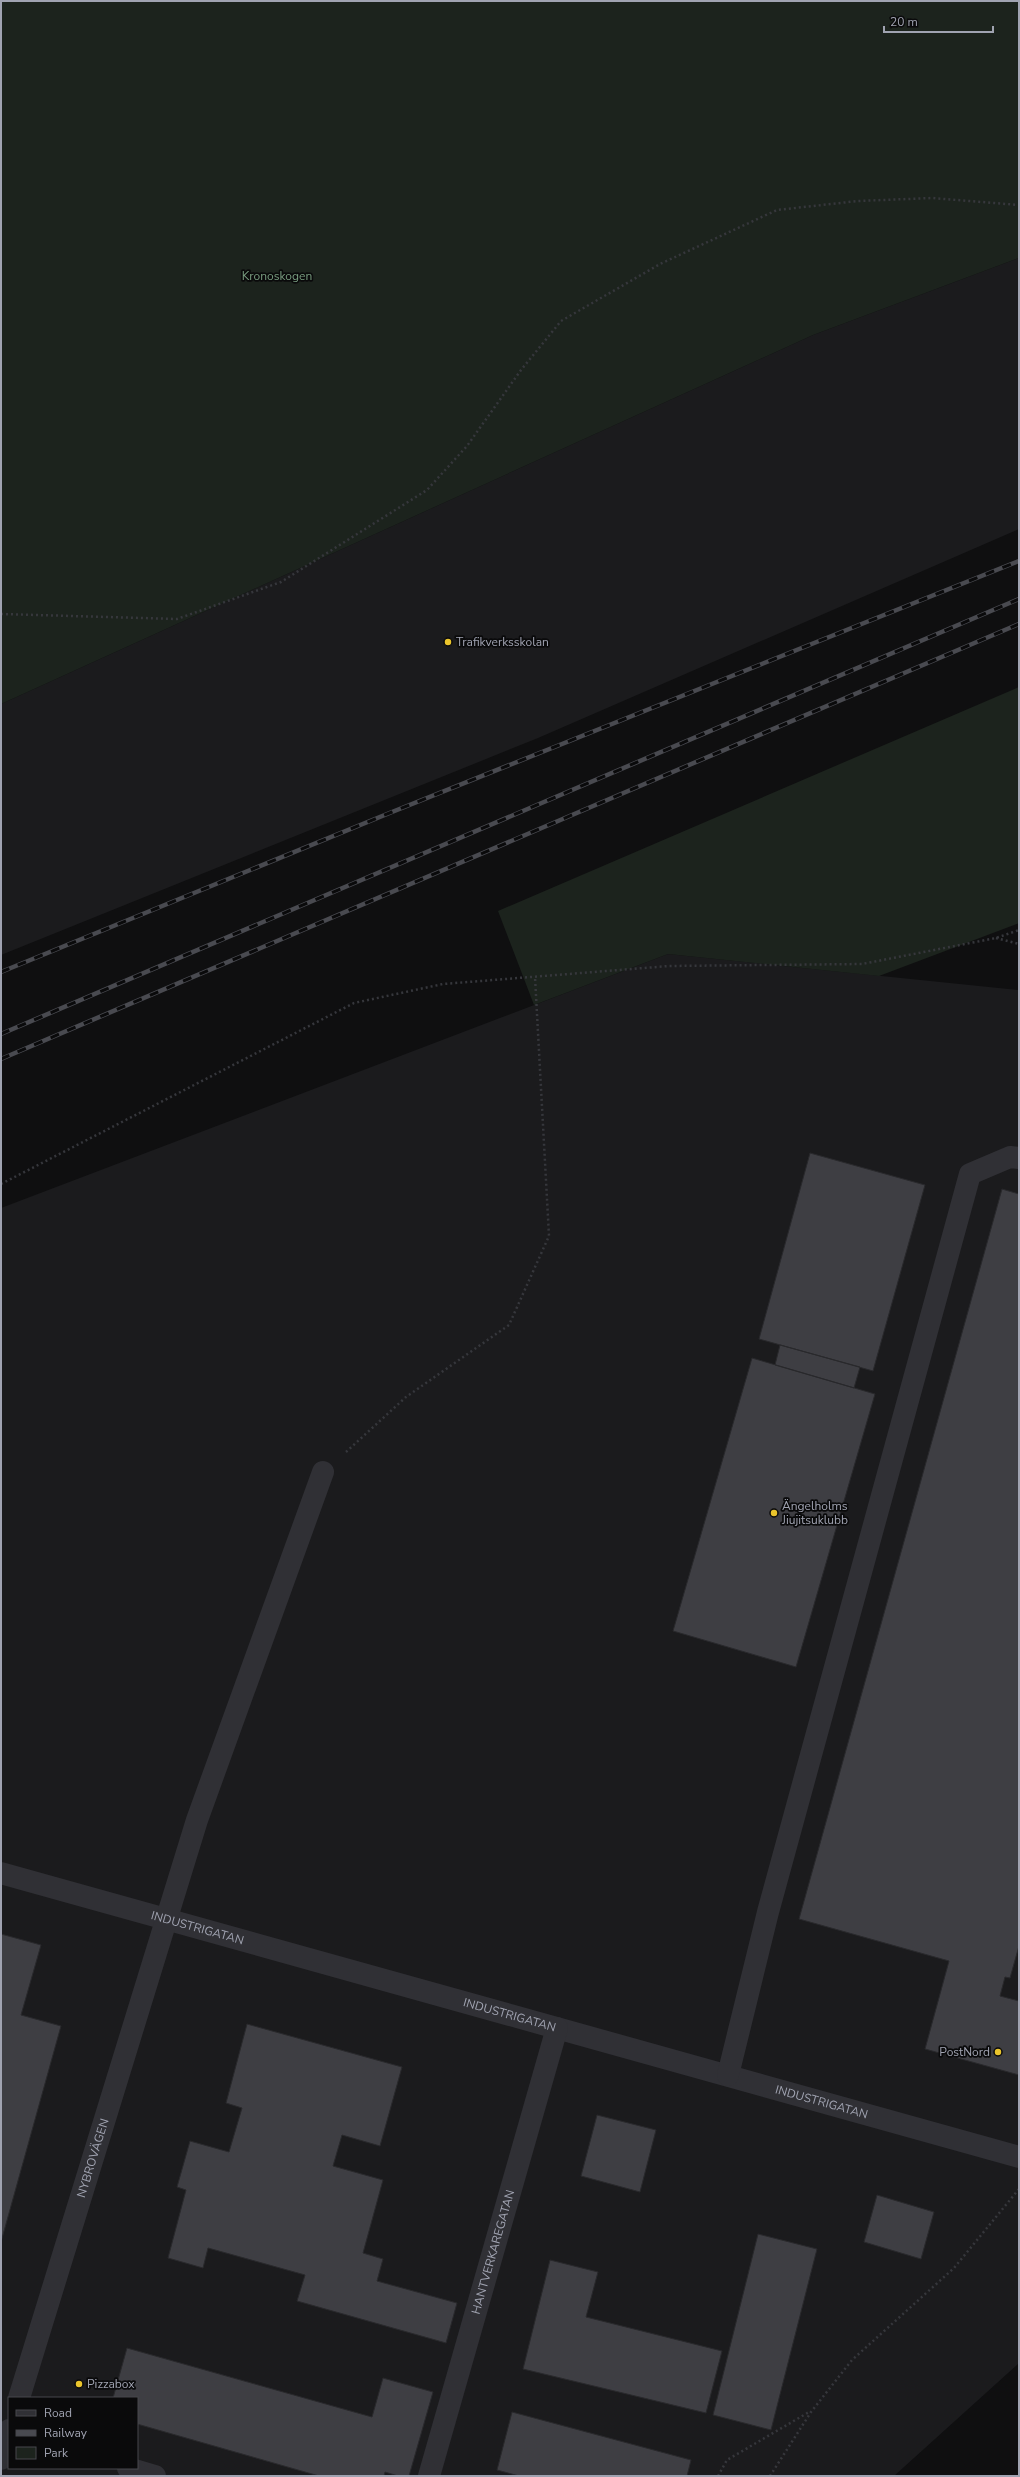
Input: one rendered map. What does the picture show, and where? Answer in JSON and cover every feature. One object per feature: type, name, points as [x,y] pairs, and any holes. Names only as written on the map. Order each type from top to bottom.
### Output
[{"type":"street","points":[[728,2075],[768,1912],[970,1174],[1010,1157],[1019,1158]]},
{"type":"street","name":"NYBROVÄGEN","points":[[19,2397],[165,1918],[197,1820],[323,1472]]},
{"type":"street","name":"INDUSTRIGATAN","points":[[1,1873],[1019,2157]]},
{"type":"street","name":"HANTVERKAREGATAN","points":[[429,2476],[557,2028]]},
{"type":"street","points":[[1,2459],[8,2434]]},
{"type":"street","points":[[131,2469],[155,2476]]},
{"type":"path","points":[[1,614],[177,619],[281,582],[427,490],[467,446],[521,370],[561,321],[660,264],[777,210],[858,201],[932,198],[1019,206]]},
{"type":"path","points":[[1,1184],[354,1004],[443,984],[669,966],[862,964],[996,938],[1019,930]]},
{"type":"path","points":[[996,938],[1019,944]]},
{"type":"path","points":[[323,1472],[406,1398],[509,1325],[548,1236],[535,977]]},
{"type":"path","points":[[770,2476],[811,2412],[852,2360],[954,2268],[1019,2189]]},
{"type":"path","points":[[718,2476],[727,2460],[811,2412]]},
{"type":"shaded area","name":"Trafikverksskolan","points":[[1019,258],[1019,529],[538,738],[1,955],[1,704],[813,335]]},
{"type":"shaded area","points":[[668,954],[1019,990],[1019,2363],[894,2476],[1,2476],[1,1208]]},
{"type":"green space","name":"Kronoskogen","points":[[1,1],[1019,1],[1019,258],[813,335],[1,704]]},
{"type":"green space","points":[[1019,687],[1019,923],[879,976],[668,954],[534,1005],[498,911]]},
{"type":"building","points":[[810,1153],[925,1185],[873,1371],[759,1339]]},
{"type":"building","points":[[1002,1189],[1019,1194],[1019,1946],[1010,1978],[1005,1977],[1000,1996],[1019,2001],[1019,2075],[925,2049],[949,1961],[799,1919]]},
{"type":"building","points":[[780,1345],[860,1367],[854,1388],[775,1365]]},
{"type":"building","name":"Ängelholms Jiujitsuklubb","points":[[752,1358],[875,1394],[796,1667],[673,1631]]},
{"type":"building","points":[[1,1934],[41,1945],[21,2015],[61,2026],[1,2242]]},
{"type":"building","points":[[247,2024],[402,2067],[380,2146],[342,2135],[333,2166],[383,2180],[363,2253],[383,2259],[377,2281],[457,2303],[446,2343],[297,2301],[305,2275],[208,2248],[203,2268],[168,2258],[186,2190],[177,2187],[190,2141],[229,2152],[242,2108],[226,2103]]},
{"type":"building","points":[[597,2115],[656,2130],[640,2192],[581,2176]]},
{"type":"building","points":[[877,2195],[934,2212],[921,2259],[864,2242]]},
{"type":"building","points":[[758,2234],[817,2249],[771,2430],[713,2415]]},
{"type":"building","points":[[550,2260],[598,2272],[586,2317],[722,2351],[706,2413],[523,2369]]},
{"type":"building","points":[[127,2348],[372,2417],[383,2378],[433,2392],[409,2476],[398,2476],[385,2472],[384,2476],[319,2476],[138,2424],[138,2397],[113,2397]]},
{"type":"building","points":[[512,2412],[691,2460],[687,2476],[519,2476],[497,2470]]},
{"type":"railway","points":[[1,972],[392,812],[1019,561]]},
{"type":"railway","points":[[1,1034],[1019,599]]},
{"type":"railway","points":[[1,1059],[1019,624]]},
{"type":"place","name":"Trafikverksskolan","points":[[448,642]]},
{"type":"place","name":"Ängelholms Jiujitsuklubb","points":[[774,1513]]},
{"type":"place","name":"PostNord","points":[[998,2052]]},
{"type":"place","name":"Pizzabox","points":[[79,2384]]}]
